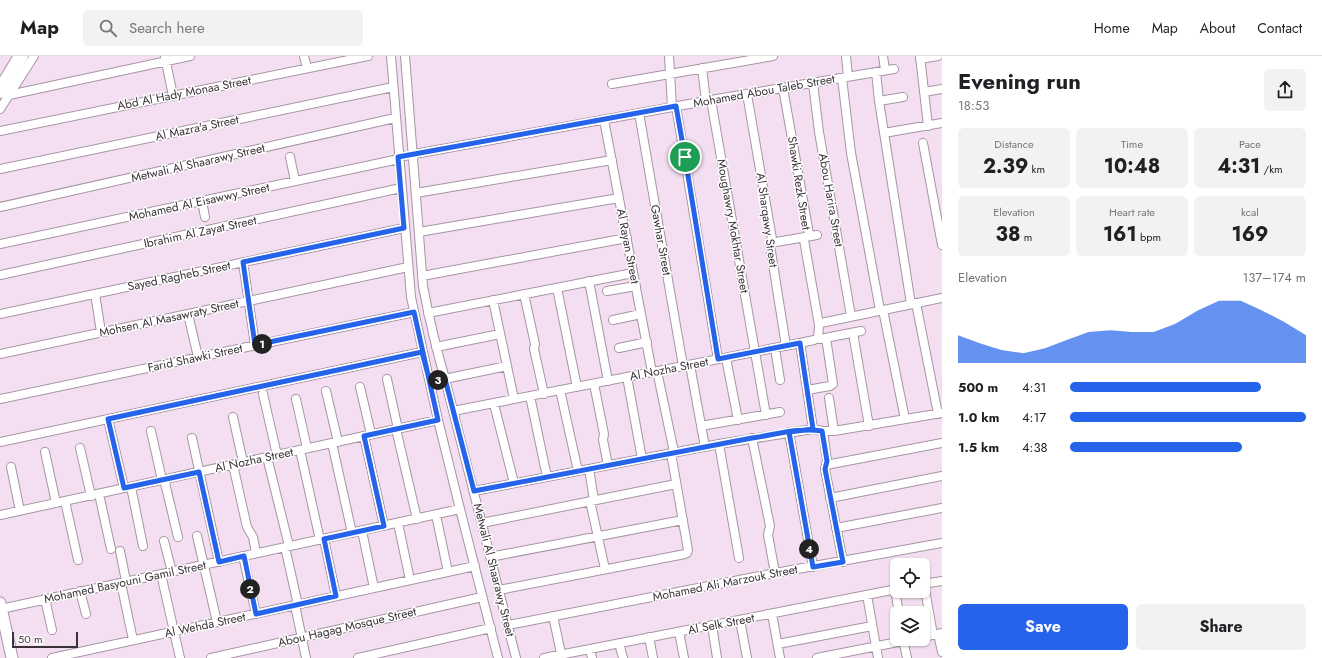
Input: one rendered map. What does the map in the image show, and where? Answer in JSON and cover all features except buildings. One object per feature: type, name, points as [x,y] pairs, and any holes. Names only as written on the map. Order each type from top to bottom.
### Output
[{"type":"highway","points":[[5,93],[20,56]]},
{"type":"main road","points":[[1,606],[12,658]]},
{"type":"street","points":[[0,108],[5,93],[34,56]]},
{"type":"street","points":[[5,93],[165,59],[190,56]]},
{"type":"street","points":[[304,56],[307,68]]},
{"type":"street","name":"Abd Al Hady Monaa Street","points":[[0,131],[368,56]]},
{"type":"street","name":"Metwali Al Shaarawy Street","points":[[391,56],[398,158],[411,297],[438,420],[498,658]]},
{"type":"street","name":"Metwali Al Shaarawy Street","points":[[405,56],[422,276],[428,313],[516,658]]},
{"type":"street","points":[[669,56],[674,107],[722,359],[738,420]]},
{"type":"street","points":[[612,84],[773,56]]},
{"type":"street","points":[[846,56],[845,77],[852,152],[881,310],[905,419]]},
{"type":"street","points":[[474,491],[752,438],[813,429],[834,431],[940,413],[914,304],[884,133],[879,101],[880,71],[883,56]]},
{"type":"street","points":[[928,126],[920,58],[938,56]]},
{"type":"street","points":[[165,59],[173,96]]},
{"type":"street","name":"Moughawry Mokhtar Street","points":[[702,68],[766,415]]},
{"type":"street","name":"Mohamed Abou Taleb Street","points":[[398,158],[412,154],[709,100],[894,69]]},
{"type":"street","name":"Abou Harira Street","points":[[813,83],[819,132],[851,316]]},
{"type":"street","name":"Al Mazra'a Street","points":[[0,169],[393,87]]},
{"type":"street","name":"Shawki Rezk Street","points":[[783,88],[808,234],[804,240],[818,325]]},
{"type":"street","points":[[924,92],[942,89]]},
{"type":"street","name":"Al Sharqawy Street","points":[[747,94],[772,239],[770,243],[786,346]]},
{"type":"street","points":[[879,101],[903,97]]},
{"type":"street","name":"Gawhar Street","points":[[639,113],[687,365],[705,447]]},
{"type":"street","name":"Metwali Al Shaarawy Street","points":[[0,207],[395,118]]},
{"type":"street","name":"Al Rayan Street","points":[[604,120],[641,314],[672,453],[688,550],[685,554],[605,570]]},
{"type":"street","points":[[884,133],[942,123]]},
{"type":"street","points":[[923,143],[942,245]]},
{"type":"street","points":[[290,158],[295,181]]},
{"type":"street","name":"Mohamed Al Eisawwy Street","points":[[0,244],[398,158]]},
{"type":"street","points":[[416,194],[612,160]]},
{"type":"street","name":"Ibrahim Al Zayat Street","points":[[0,275],[401,188]]},
{"type":"street","points":[[419,232],[619,198]]},
{"type":"street","points":[[202,201],[205,216]]},
{"type":"street","name":"Sayed Ragheb Street","points":[[0,314],[404,228]]},
{"type":"street","points":[[770,243],[817,235]]},
{"type":"street","points":[[422,276],[627,238]]},
{"type":"street","points":[[243,262],[255,345]]},
{"type":"street","name":"Mohsen Al Masawraty Street","points":[[0,354],[408,267]]},
{"type":"street","points":[[428,313],[633,273]]},
{"type":"street","points":[[589,281],[608,381]]},
{"type":"street","points":[[607,291],[636,286]]},
{"type":"street","points":[[556,288],[577,387]]},
{"type":"street","points":[[95,294],[101,332]]},
{"type":"street","points":[[524,294],[544,394]]},
{"type":"street","points":[[807,390],[830,386],[833,384],[818,325],[851,316],[942,298]]},
{"type":"street","points":[[493,300],[514,399]]},
{"type":"street","name":"Farid Shawki Street","points":[[0,400],[414,312]]},
{"type":"street","points":[[188,314],[198,358]]},
{"type":"street","points":[[613,320],[641,314]]},
{"type":"street","name":"Al Nozha Street","points":[[453,412],[857,332],[869,426]]},
{"type":"street","points":[[436,347],[500,334]]},
{"type":"street","points":[[619,348],[647,342]]},
{"type":"street","points":[[800,343],[813,429]]},
{"type":"street","points":[[775,348],[780,380]]},
{"type":"street","points":[[0,442],[422,352]]},
{"type":"street","points":[[430,382],[507,366]]},
{"type":"street","points":[[627,377],[642,459]]},
{"type":"street","points":[[387,379],[417,519]]},
{"type":"street","points":[[594,384],[604,434],[603,440],[608,465]]},
{"type":"street","points":[[360,387],[384,526]]},
{"type":"street","points":[[560,390],[578,471]]},
{"type":"street","points":[[326,391],[352,533]]},
{"type":"street","points":[[263,394],[277,455]]},
{"type":"street","points":[[530,396],[547,477]]},
{"type":"street","points":[[829,398],[834,431]]},
{"type":"street","points":[[296,399],[304,449],[322,539],[336,596]]},
{"type":"street","points":[[494,404],[514,483]]},
{"type":"street","points":[[701,426],[780,412]]},
{"type":"street","points":[[233,417],[243,462]]},
{"type":"street","points":[[108,419],[143,546]]},
{"type":"street","name":"Al Nozha Street","points":[[0,515],[438,420]]},
{"type":"street","points":[[151,431],[178,537]]},
{"type":"street","points":[[822,431],[827,461],[825,469],[843,562]]},
{"type":"street","points":[[789,432],[813,567]]},
{"type":"street","points":[[192,438],[219,562]]},
{"type":"street","points":[[752,438],[770,526],[768,535],[775,573]]},
{"type":"street","points":[[826,465],[942,443]]},
{"type":"street","points":[[719,444],[739,558]]},
{"type":"street","points":[[80,448],[91,496]]},
{"type":"street","points":[[45,452],[56,503]]},
{"type":"street","points":[[267,457],[287,547],[306,658]]},
{"type":"street","points":[[233,464],[247,527],[253,537],[256,553]]},
{"type":"street","points":[[11,466],[20,511]]},
{"type":"street","points":[[499,590],[605,570],[592,501],[589,469]]},
{"type":"street","points":[[830,498],[942,476]]},
{"type":"street","points":[[482,523],[676,484]]},
{"type":"street","points":[[99,494],[111,549]]},
{"type":"street","points":[[66,501],[78,560]]},
{"type":"street","points":[[836,528],[942,508]]},
{"type":"street","name":"Mohamed Basyouni Gamil Street","points":[[1,606],[45,599],[460,509]]},
{"type":"street","points":[[436,515],[448,572]]},
{"type":"street","points":[[490,557],[683,520]]},
{"type":"street","points":[[398,523],[410,580]]},
{"type":"street","points":[[362,531],[374,588]]},
{"type":"street","points":[[197,536],[217,622]]},
{"type":"street","points":[[164,541],[172,572]]},
{"type":"street","name":"Mohamed Ali Marzouk Street","points":[[508,625],[775,573],[942,543]]},
{"type":"street","points":[[120,551],[134,640]]},
{"type":"street","points":[[244,556],[256,614]]},
{"type":"street","name":"Al Wehda Street","points":[[52,658],[474,566]]},
{"type":"street","points":[[161,574],[180,658]]},
{"type":"street","points":[[930,583],[942,581]]},
{"type":"street","points":[[80,591],[86,614]]},
{"type":"street","name":"Al Selk Street","points":[[544,658],[562,656],[619,643],[890,591]]},
{"type":"street","points":[[867,595],[878,658]]},
{"type":"street","name":"Abou Hagag Mosque Street","points":[[211,658],[482,597]]},
{"type":"street","points":[[927,598],[942,652]]},
{"type":"street","points":[[45,599],[52,630]]},
{"type":"street","points":[[772,614],[780,658]]},
{"type":"street","points":[[553,616],[562,656]]},
{"type":"street","points":[[740,620],[747,658]]},
{"type":"street","points":[[712,625],[717,658]]},
{"type":"street","points":[[778,644],[872,626]]},
{"type":"street","points":[[358,658],[491,628]]},
{"type":"street","points":[[679,632],[684,658]]},
{"type":"street","points":[[649,638],[653,658]]},
{"type":"street","points":[[619,643],[623,658]]},
{"type":"street","points":[[817,658],[838,656],[890,643]]},
{"type":"street","points":[[904,646],[907,658]]},
{"type":"street","points":[[590,649],[592,658]]},
{"type":"route","points":[[685,157],[676,106],[398,157],[404,228],[243,262],[255,345],[414,312],[422,352],[438,420],[364,436],[384,526],[324,539],[336,596],[256,614],[244,556],[219,562],[199,472],[124,488],[108,419],[422,352],[430,382],[445,379],[474,491],[752,438],[789,432],[813,429],[822,431],[827,461],[825,469],[843,562],[813,567],[789,432],[813,429],[800,343],[718,359],[685,157]]}]
